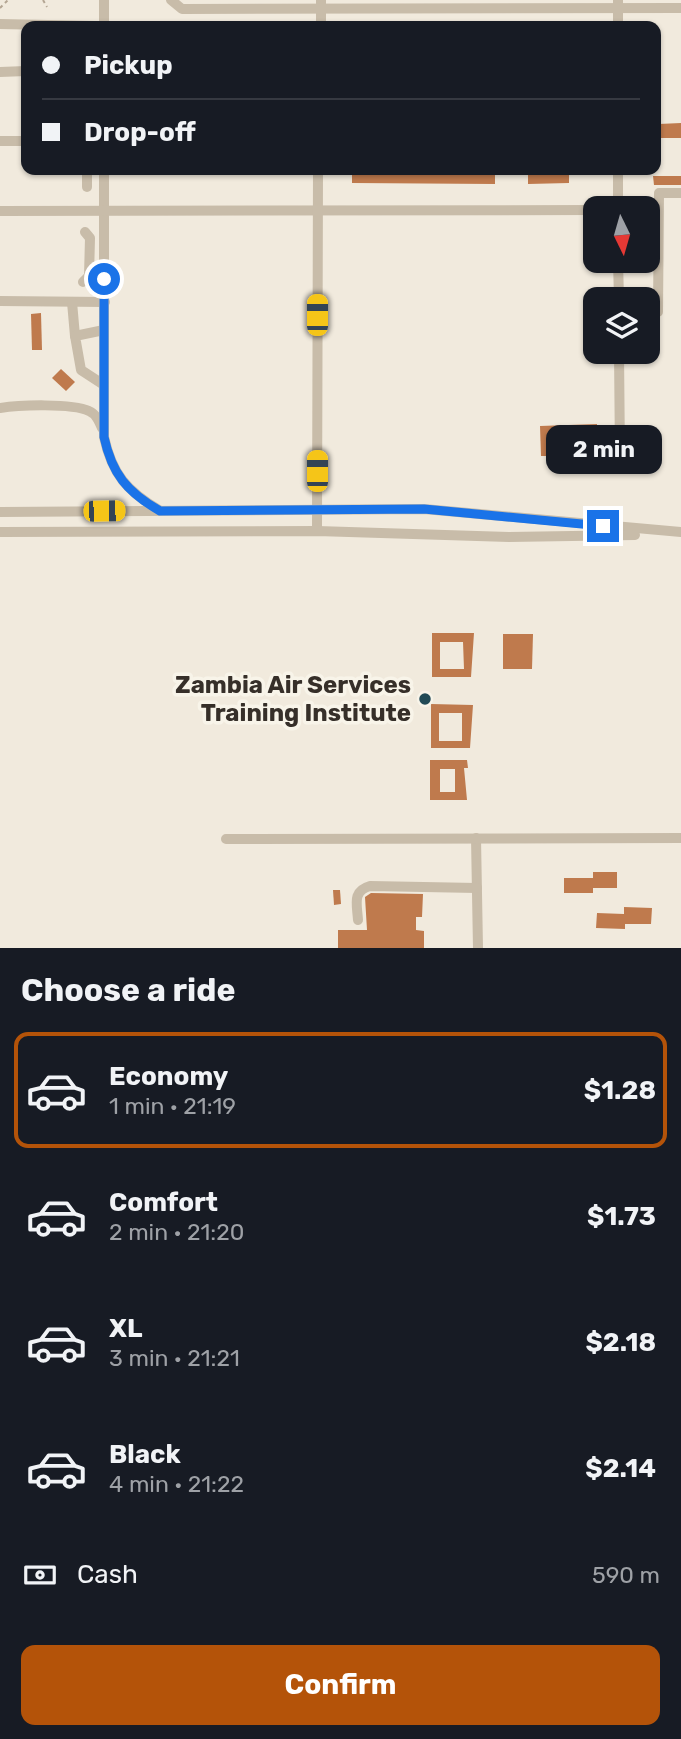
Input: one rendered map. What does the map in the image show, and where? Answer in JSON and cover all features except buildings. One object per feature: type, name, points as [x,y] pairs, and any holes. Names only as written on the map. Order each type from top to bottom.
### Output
[{"type":"lane","points":[[104,0],[104,21]]},
{"type":"lane","points":[[171,0],[182,9],[321,4],[618,4],[681,8]]},
{"type":"lane","points":[[0,24],[21,24]]},
{"type":"lane","points":[[0,72],[21,71]]},
{"type":"lane","points":[[0,141],[21,141]]},
{"type":"lane","points":[[87,175],[87,187]]},
{"type":"lane","points":[[104,175],[104,437]]},
{"type":"lane","points":[[317,531],[318,175]]},
{"type":"lane","points":[[618,175],[618,196]]},
{"type":"lane","points":[[658,287],[659,192],[681,192]]},
{"type":"lane","points":[[0,211],[583,210]]},
{"type":"lane","points":[[83,282],[89,276],[90,260],[90,237],[85,232]]},
{"type":"lane","points":[[0,301],[104,302]]},
{"type":"lane","points":[[72,302],[81,370],[104,385]]},
{"type":"lane","points":[[75,336],[104,330]]},
{"type":"lane","points":[[619,364],[620,458]]},
{"type":"lane","points":[[0,408],[74,407],[90,411],[99,420],[109,461],[119,479],[128,490],[160,511]]},
{"type":"lane","points":[[0,512],[183,513],[317,508],[424,509],[681,533]]},
{"type":"lane","points":[[0,532],[317,531],[509,537],[681,533]]},
{"type":"lane","points":[[476,838],[478,948]]},
{"type":"lane","points":[[226,839],[681,838]]},
{"type":"lane","points":[[358,920],[356,895],[360,888],[477,888]]},
{"type":"path","points":[[0,8],[8,0]]},
{"type":"path","points":[[43,0],[47,6]]},
{"type":"place","name":"Zambia Air Services Training Institute","points":[[425,699]]},
{"type":"route","points":[[104,279],[104,437],[109,461],[128,490],[160,511],[183,513],[317,508],[424,509],[603,526]]}]
